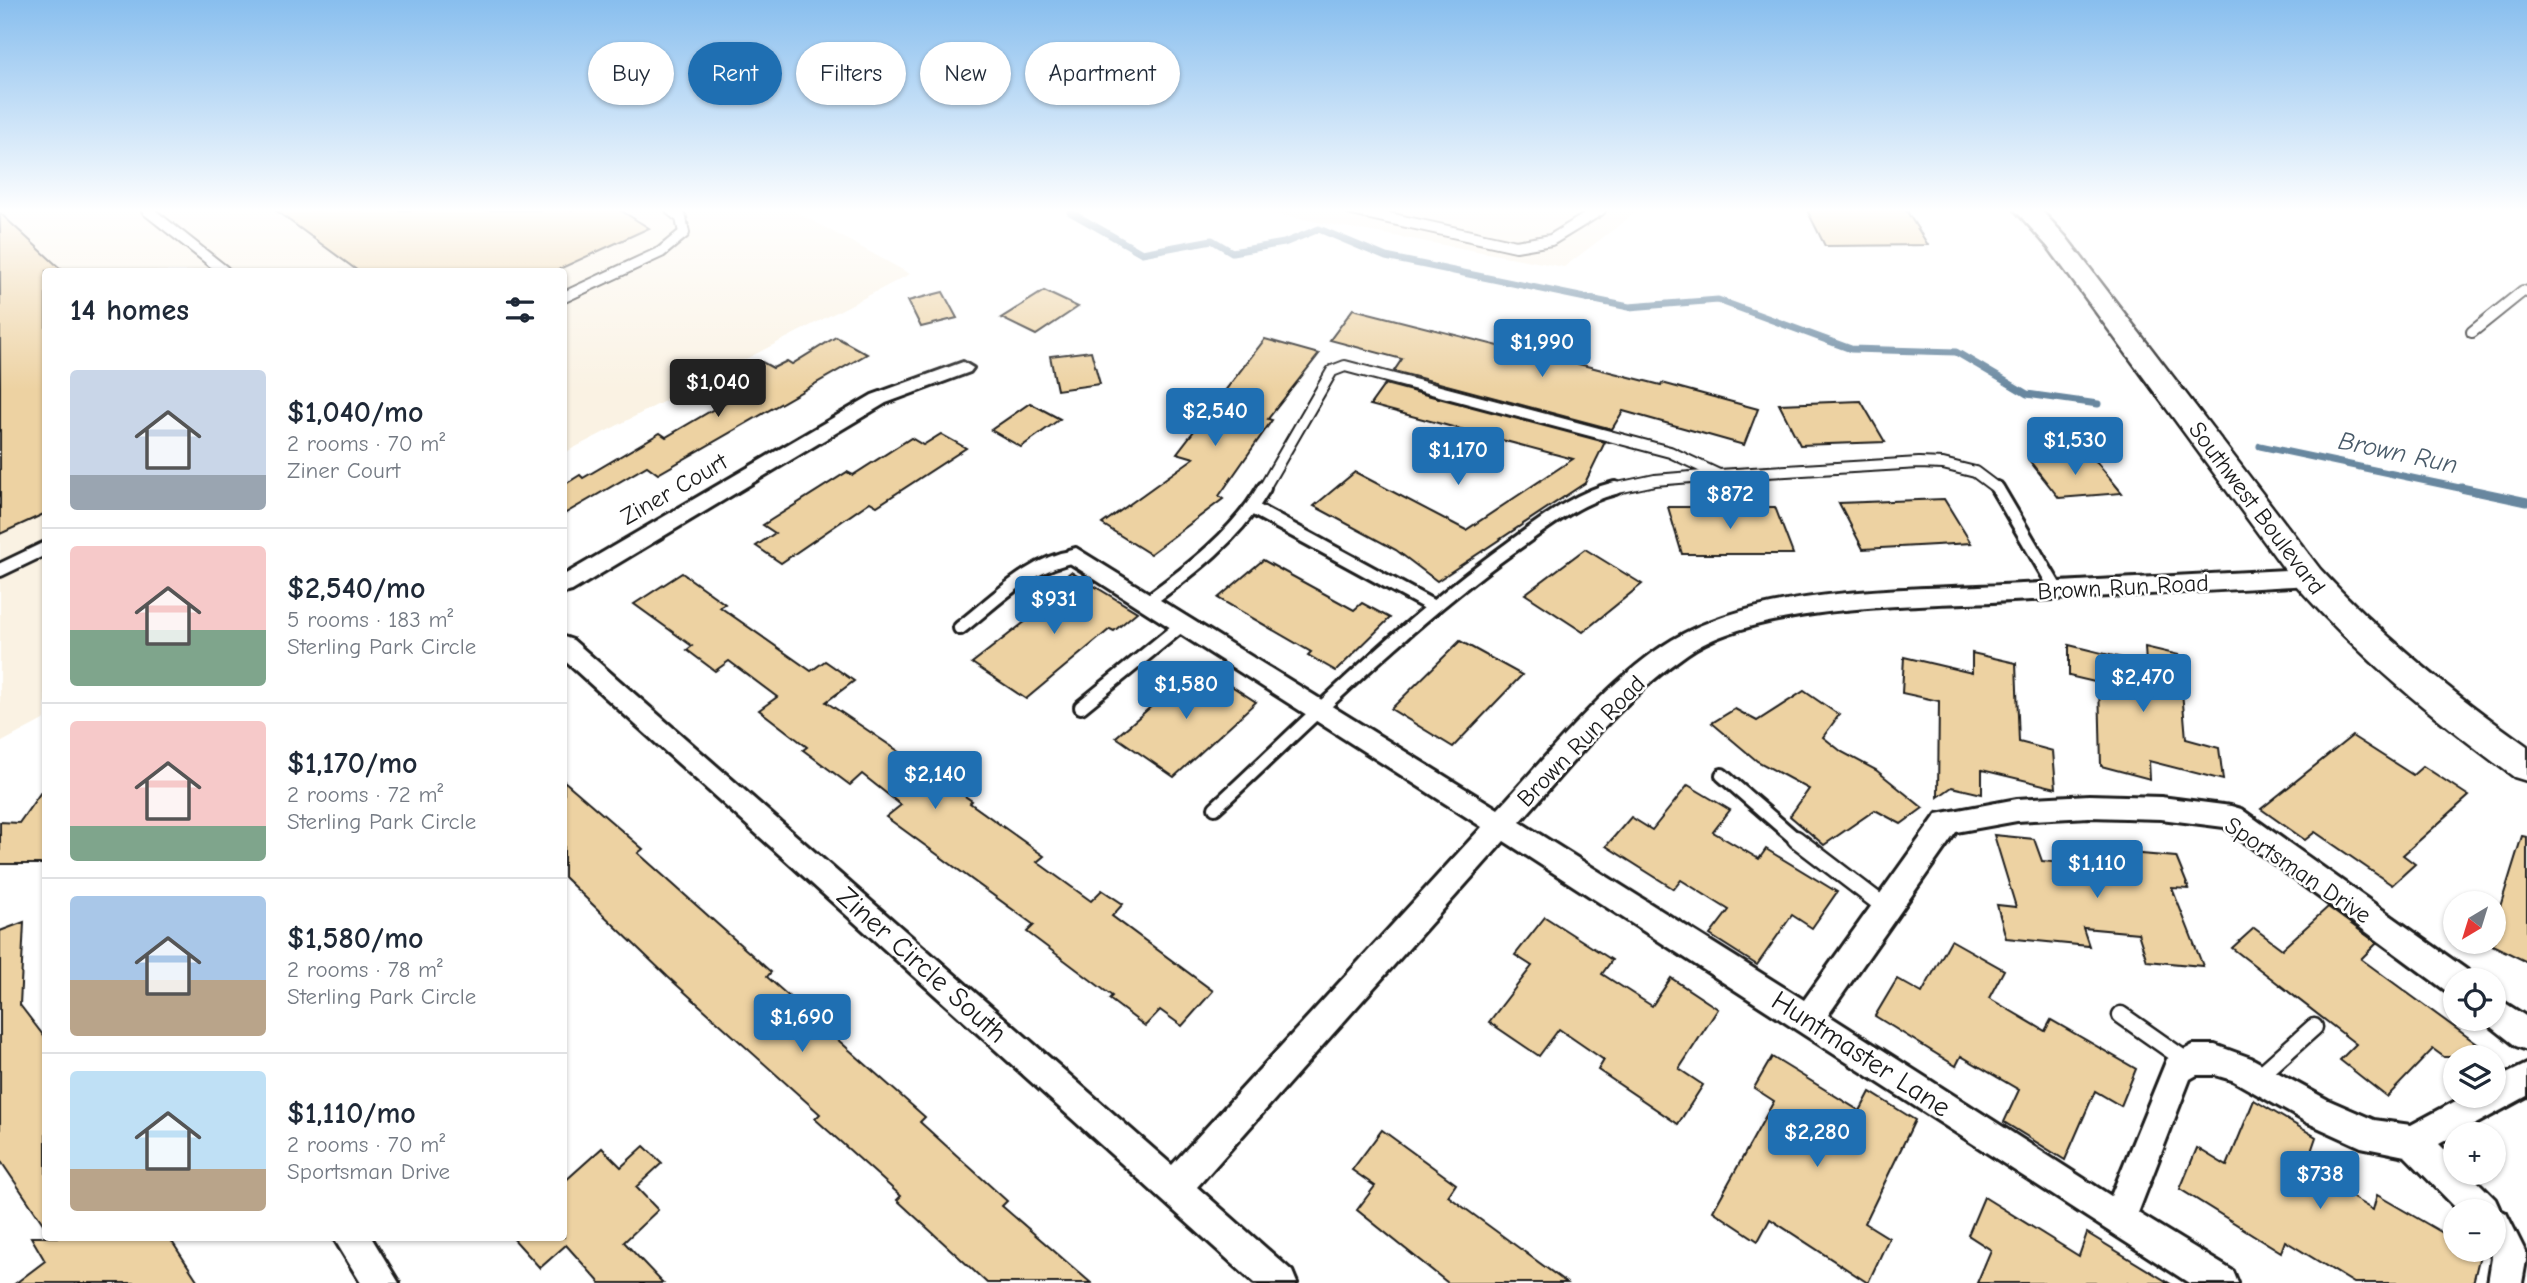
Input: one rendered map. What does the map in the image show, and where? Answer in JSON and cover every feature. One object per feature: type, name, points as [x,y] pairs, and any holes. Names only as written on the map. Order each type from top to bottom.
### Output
[{"type":"street","name":"Southwest Boulevard","points":[[2078,270],[2308,577],[2340,615],[2425,691],[2527,766]]},
{"type":"street","name":"Ziner Court","points":[[567,583],[879,399],[964,368]]},
{"type":"street","name":"Huntmaster Lane","points":[[1076,556],[1808,1019],[2207,1279]]},
{"type":"street","name":"Brown Run Road","points":[[1172,1188],[1630,685],[1679,647],[1723,624],[1830,603],[2308,577]]},
{"type":"street","name":"Ziner Circle South","points":[[567,649],[1280,1283]]},
{"type":"street","name":"Sportsman Drive","points":[[1808,1019],[1947,822],[1992,812],[2110,807],[2193,810],[2231,817],[2443,971]]},
{"type":"street","points":[[2506,1019],[2527,1036]]},
{"type":"street","points":[[2118,1220],[2178,1069],[2193,1060],[2216,1060],[2373,1136],[2413,1141],[2527,1079]]},
{"type":"street","points":[[2413,1141],[2471,1199]]},
{"type":"street","points":[[353,1241],[382,1283]]},
{"type":"street","points":[[2505,1283],[2510,1256],[2506,1248]]},
{"type":"lane","points":[[567,296],[622,270]]},
{"type":"lane","points":[[2472,332],[2522,291],[2527,292]]},
{"type":"lane","points":[[1147,602],[1197,566],[1252,508],[1332,370],[1345,366],[1670,452],[1719,475]]},
{"type":"lane","points":[[1214,808],[1432,606],[1480,569],[1593,495],[1629,485],[1719,475],[1919,463],[1950,464],[1966,468],[1994,483],[2057,590]]},
{"type":"lane","points":[[1252,508],[1432,606]]},
{"type":"lane","points":[[0,570],[42,550]]},
{"type":"lane","points":[[960,628],[1048,562],[1076,556]]},
{"type":"lane","points":[[1081,707],[1183,624]]},
{"type":"lane","points":[[1722,775],[1805,848],[1885,907]]},
{"type":"lane","points":[[2121,1015],[2189,1063]]},
{"type":"lane","points":[[2257,1078],[2314,1027]]},
{"type":"shaded area","points":[[0,270],[42,270],[42,721],[0,743]]},
{"type":"shaded area","points":[[567,270],[902,270],[910,274],[567,451]]},
{"type":"building","points":[[0,270],[42,270],[42,515],[0,534]]},
{"type":"building","points":[[1044,291],[1078,307],[1036,335],[1001,318]]},
{"type":"building","points":[[943,292],[957,318],[921,327],[908,301]]},
{"type":"building","points":[[1353,309],[1558,361],[1559,359],[1661,385],[1662,383],[1758,409],[1744,445],[1623,411],[1612,429],[1394,371],[1402,359],[1330,340]]},
{"type":"building","points":[[836,337],[867,354],[658,474],[647,466],[567,512],[567,483],[580,475],[583,478],[660,433],[666,437],[748,389],[732,378],[762,362],[773,368],[787,361],[792,364]]},
{"type":"building","points":[[1265,339],[1319,354],[1268,419],[1272,420],[1219,496],[1223,499],[1150,554],[1102,524],[1194,458],[1177,453]]},
{"type":"building","points":[[1091,351],[1100,384],[1057,390],[1050,356]]},
{"type":"building","points":[[1385,384],[1605,442],[1585,483],[1437,581],[1396,550],[1314,506],[1355,472],[1466,530],[1573,459],[1370,405]]},
{"type":"building","points":[[1861,401],[1885,442],[1800,445],[1779,404]]},
{"type":"building","points":[[1030,403],[1060,419],[1021,447],[991,430]]},
{"type":"building","points":[[941,434],[966,448],[877,506],[870,502],[781,563],[756,546],[775,533],[763,525],[847,472],[853,475],[911,438],[923,445]]},
{"type":"building","points":[[2091,455],[2122,493],[2059,498],[2029,460]]},
{"type":"building","points":[[1944,499],[1971,543],[1863,549],[1839,503]]},
{"type":"building","points":[[1668,507],[1775,507],[1793,554],[1682,554]]},
{"type":"building","points":[[1585,549],[1642,584],[1583,632],[1525,594]]},
{"type":"building","points":[[1263,560],[1354,610],[1362,603],[1390,618],[1336,671],[1308,655],[1311,652],[1218,598]]},
{"type":"building","points":[[1071,572],[1137,612],[1114,631],[1110,629],[1026,699],[972,663],[1058,596],[1048,590]]},
{"type":"building","points":[[682,573],[725,604],[720,607],[811,671],[825,661],[854,681],[826,702],[972,801],[970,803],[1044,856],[1037,862],[1091,901],[1102,890],[1123,904],[1112,916],[1213,991],[1182,1026],[1160,1010],[1145,1026],[1109,999],[1112,996],[1027,932],[1034,925],[886,817],[901,805],[862,774],[850,785],[803,750],[807,747],[759,710],[777,697],[729,661],[715,671],[687,650],[692,646],[634,604]]},
{"type":"building","points":[[1460,641],[1522,675],[1453,747],[1391,709]]},
{"type":"building","points":[[2069,645],[2146,664],[2145,647],[2179,655],[2186,739],[2219,748],[2223,780],[2149,761],[2150,779],[2101,766],[2099,683],[2069,676]]},
{"type":"building","points":[[1972,653],[2016,663],[2019,742],[2053,751],[2056,788],[1982,770],[1982,794],[1952,787],[1938,797],[1939,701],[1902,693],[1904,657],[1972,673]]},
{"type":"building","points":[[1199,665],[1256,702],[1174,777],[1116,737]]},
{"type":"building","points":[[1804,691],[1839,715],[1823,737],[1842,752],[1876,770],[1923,808],[1901,824],[1875,810],[1824,845],[1790,816],[1809,789],[1757,761],[1712,723],[1735,709],[1757,721]]},
{"type":"building","points":[[2352,736],[2413,775],[2423,766],[2469,796],[2403,855],[2415,864],[2392,885],[2315,832],[2305,840],[2261,809]]},
{"type":"building","points":[[567,784],[643,849],[638,853],[771,972],[767,977],[925,1117],[920,1122],[1007,1201],[1002,1206],[1091,1283],[987,1283],[897,1200],[901,1196],[815,1119],[820,1114],[668,977],[567,880]]},
{"type":"building","points":[[1688,785],[1730,810],[1713,832],[1759,859],[1766,849],[1837,892],[1812,928],[1792,915],[1757,965],[1710,935],[1729,910],[1681,880],[1674,889],[1606,846],[1631,817],[1652,830]]},
{"type":"building","points":[[42,791],[42,864],[0,864],[0,822],[19,823]]},
{"type":"building","points":[[1994,835],[2034,839],[2042,861],[2098,866],[2092,850],[2176,857],[2189,889],[2172,888],[2203,966],[2147,961],[2138,933],[2083,928],[2089,946],[2006,938],[1997,905],[2016,907]]},
{"type":"building","points":[[2522,836],[2527,837],[2527,962],[2506,952],[2505,891]]},
{"type":"building","points":[[2328,907],[2377,943],[2361,959],[2443,1019],[2443,1031],[2459,1031],[2479,1045],[2443,1045],[2443,1056],[2433,1049],[2387,1097],[2340,1060],[2356,1044],[2232,948],[2254,928],[2282,949]]},
{"type":"building","points":[[1545,917],[1612,960],[1602,974],[1652,1006],[1671,978],[1718,1009],[1679,1069],[1703,1085],[1678,1124],[1598,1070],[1604,1060],[1559,1029],[1539,1056],[1489,1022],[1532,966],[1515,955]]},
{"type":"building","points":[[24,922],[20,1005],[42,1034],[42,1222],[0,1160],[0,931]]},
{"type":"building","points":[[1951,940],[2004,970],[1989,998],[2045,1031],[2051,1020],[2136,1069],[2121,1106],[2095,1091],[2065,1160],[2004,1122],[2019,1090],[1961,1056],[1956,1066],[1875,1016],[1897,979],[1922,993]]},
{"type":"building","points":[[1772,1057],[1860,1111],[1870,1092],[1915,1120],[1865,1223],[1889,1238],[1868,1283],[1770,1219],[1758,1241],[1713,1211],[1774,1101],[1754,1088]]},
{"type":"building","points":[[2254,1100],[2316,1137],[2305,1169],[2373,1210],[2377,1195],[2443,1233],[2443,1262],[2478,1262],[2473,1283],[2354,1283],[2285,1241],[2281,1252],[2180,1189],[2197,1148],[2227,1166]]},
{"type":"building","points":[[1382,1130],[1456,1184],[1448,1196],[1567,1283],[1448,1283],[1357,1210],[1375,1186],[1352,1170]]},
{"type":"building","points":[[644,1146],[662,1163],[636,1187],[658,1210],[624,1242],[663,1283],[600,1283],[566,1245],[540,1268],[516,1241],[567,1241],[567,1179],[602,1148],[621,1167]]},
{"type":"building","points":[[1984,1197],[2079,1256],[2087,1233],[2169,1283],[1977,1283],[1991,1250],[1968,1235]]},
{"type":"building","points":[[31,1237],[42,1237],[42,1241],[172,1241],[199,1283],[16,1283],[45,1261]]},
{"type":"waterway","name":"Brown Run","points":[[1449,270],[1629,307],[1718,300],[1851,349],[1956,352],[2027,394],[2098,404]]},
{"type":"waterway","name":"Brown Run","points":[[2260,446],[2469,490]]},
{"type":"waterway","name":"Brown Run","points":[[2461,488],[2527,502]]}]
